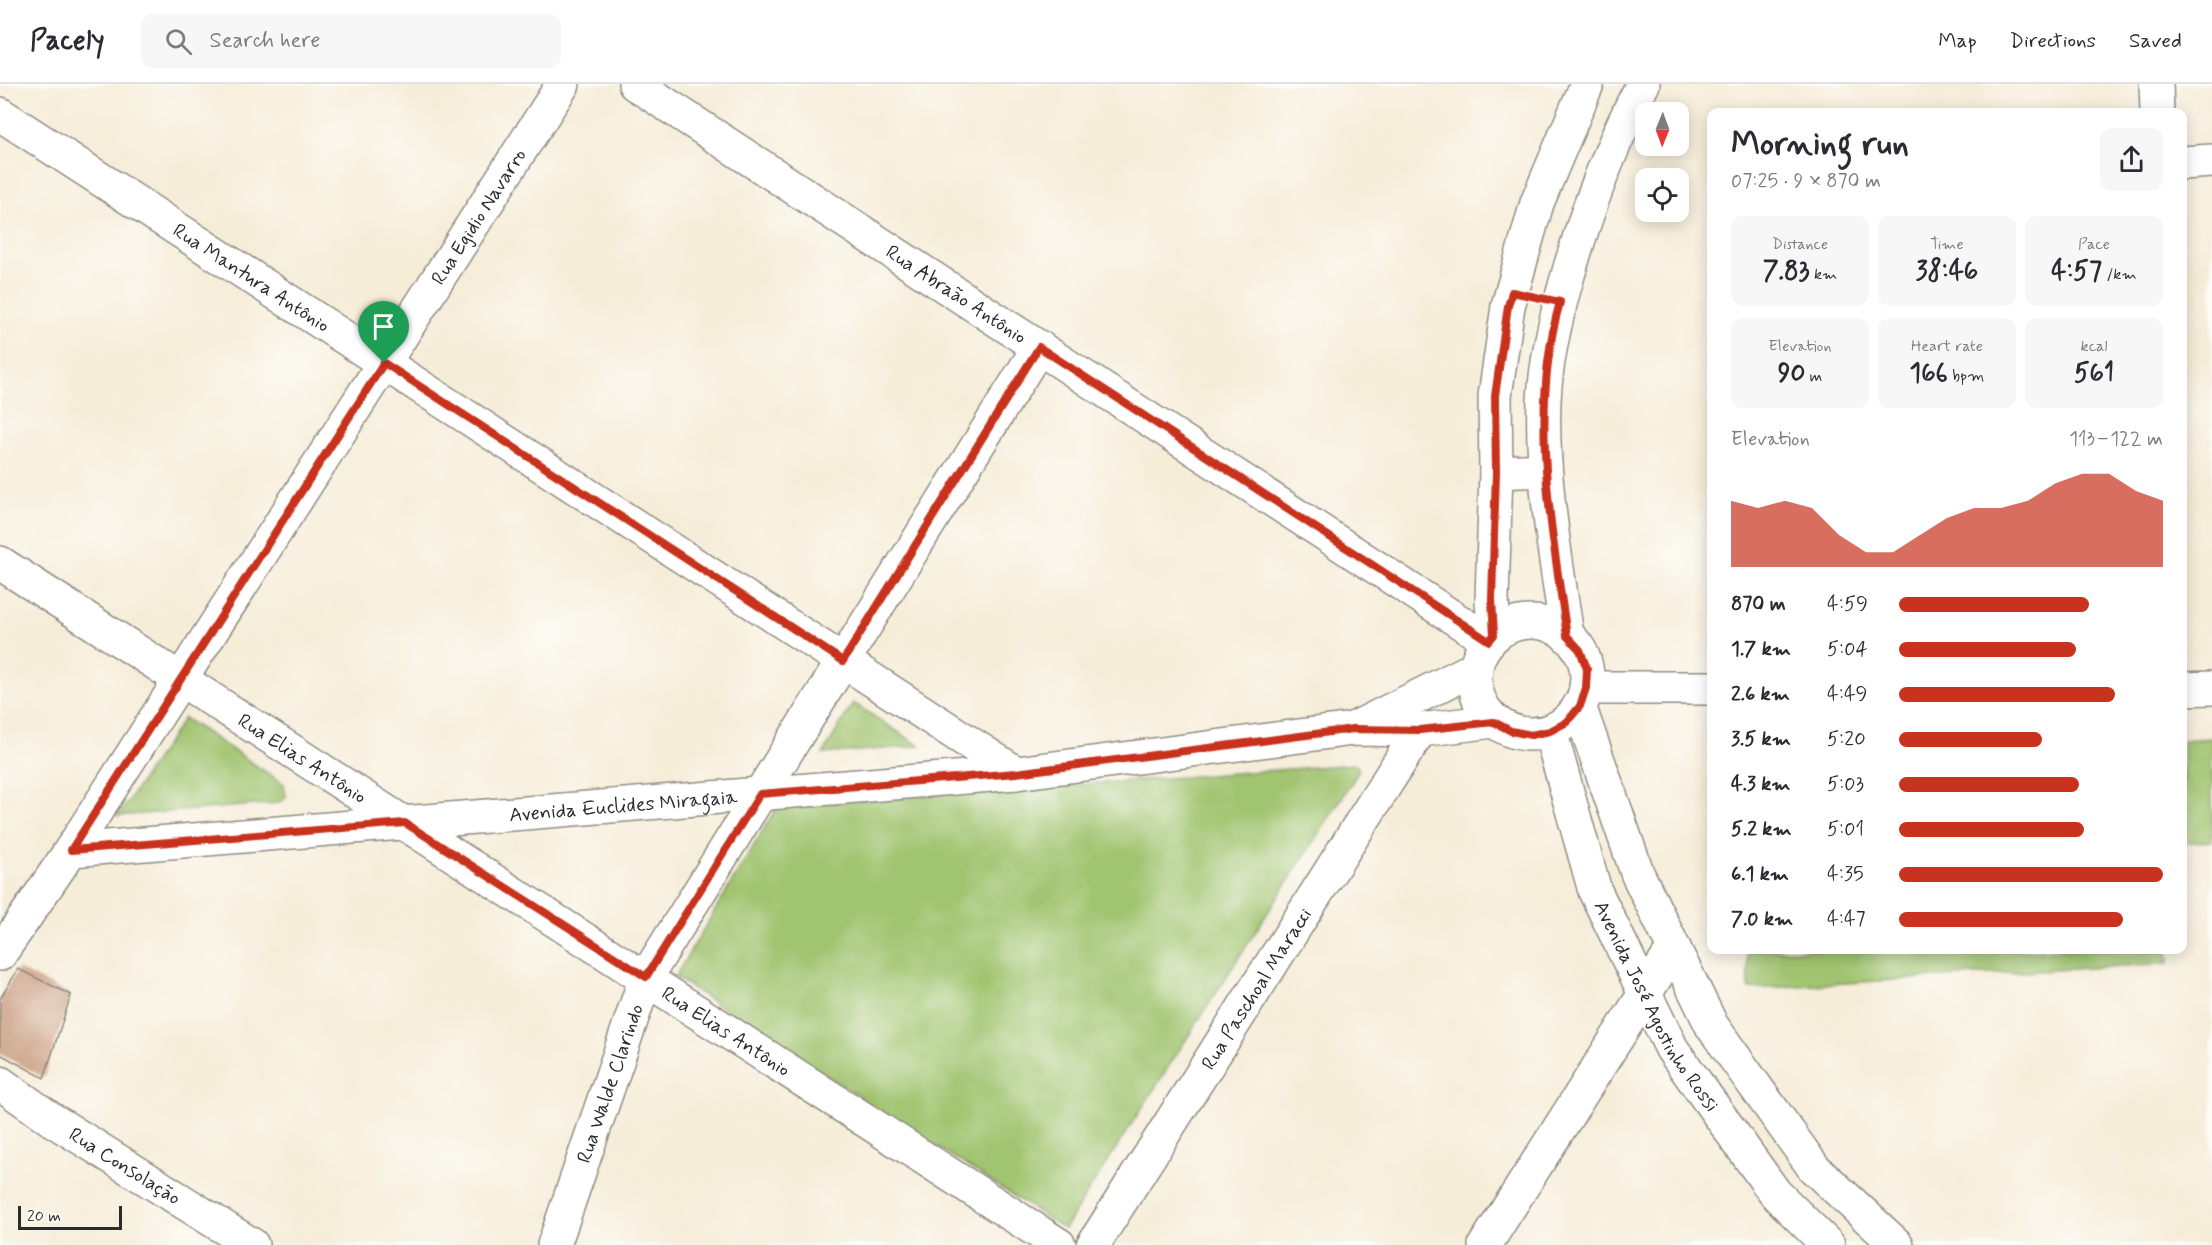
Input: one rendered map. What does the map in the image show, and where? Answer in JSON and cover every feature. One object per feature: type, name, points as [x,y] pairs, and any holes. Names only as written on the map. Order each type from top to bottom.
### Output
[{"type":"street","name":"Rua Egidio Navarro","points":[[0,954],[71,850],[563,84]]},
{"type":"street","name":"Rua Abraão Antônio","points":[[635,84],[1039,347],[1486,648]]},
{"type":"street","points":[[1486,648],[1512,625],[1531,622],[1550,626],[1567,636],[1580,650],[1587,669],[1583,697],[1567,722],[1550,731],[1531,735],[1511,731],[1494,722],[1482,706],[1475,688],[1486,648],[1492,599],[1496,472],[1495,396],[1508,306],[1537,204],[1587,84]]},
{"type":"street","points":[[1567,636],[1545,470],[1544,399],[1553,328],[1584,219],[1628,112],[1643,84]]},
{"type":"street","points":[[2156,84],[2157,108]]},
{"type":"street","name":"Rua Mantura Antônio","points":[[0,114],[1016,773]]},
{"type":"street","points":[[2187,163],[2212,161]]},
{"type":"street","points":[[1512,292],[1560,302]]},
{"type":"street","name":"Rua Walde Clarindo","points":[[554,1245],[646,977],[1039,347]]},
{"type":"street","points":[[1496,472],[1545,470]]},
{"type":"street","name":"Rua Elias Antônio","points":[[0,563],[1059,1245]]},
{"type":"street","name":"Avenida Euclides Miragaia","points":[[1353,729],[1486,648]]},
{"type":"street","points":[[1583,697],[1707,688]]},
{"type":"street","points":[[2187,689],[2212,688]]},
{"type":"street","points":[[1583,697],[1638,875],[1712,1026],[1814,1168],[1897,1245]]},
{"type":"street","name":"Avenida Euclides Miragaia","points":[[71,850],[1016,773],[1353,729],[1420,730],[1494,722]]},
{"type":"street","name":"Rua Paschoal Maracci","points":[[1092,1245],[1420,730]]},
{"type":"street","name":"Avenida José Agostinho Rossi","points":[[1550,731],[1594,891],[1672,1049],[1775,1193],[1828,1245]]},
{"type":"street","points":[[1485,1245],[1674,948]]},
{"type":"street","name":"Rua Consolação","points":[[0,1083],[51,1119],[252,1245]]},
{"type":"green space","points":[[853,703],[920,746],[823,754]]},
{"type":"green space","points":[[184,718],[284,784],[286,797],[278,803],[118,816]]},
{"type":"green space","points":[[2212,738],[2212,841],[2187,843],[2187,740]]},
{"type":"green space","points":[[1356,764],[1359,771],[1064,1229],[675,977],[777,807]]},
{"type":"green space","points":[[1747,954],[2168,954],[2169,963],[1749,989]]},
{"type":"building","points":[[18,969],[71,995],[44,1078],[0,1054],[0,999]]},
{"type":"route","points":[[1512,292],[1560,302],[1553,328],[1544,399],[1545,470],[1567,636],[1580,650],[1587,669],[1586,688],[1580,706],[1567,722],[1550,731],[1531,735],[1511,731],[1494,722],[1420,730],[1353,729],[1016,773],[760,794],[646,977],[405,823],[71,850],[384,363],[843,661],[1039,347],[1489,641],[1494,635],[1492,599],[1496,472],[1495,396],[1508,306],[1512,292]]}]
